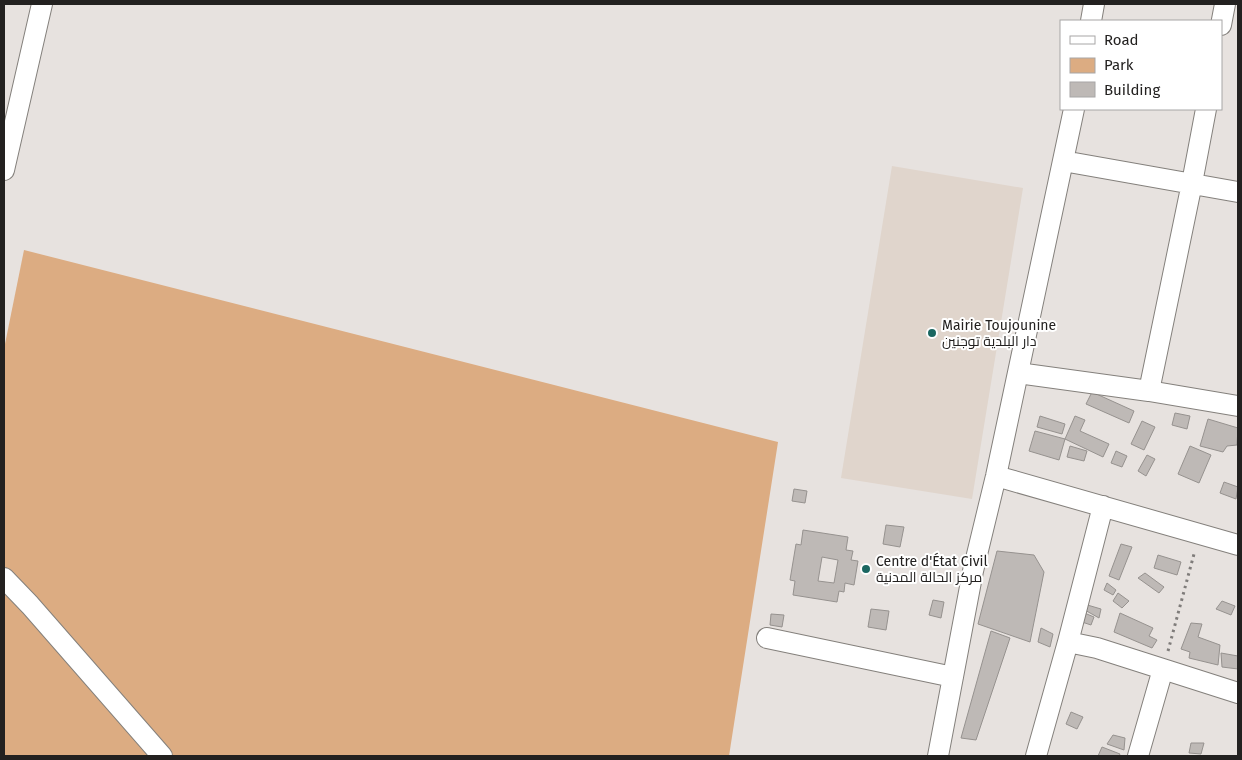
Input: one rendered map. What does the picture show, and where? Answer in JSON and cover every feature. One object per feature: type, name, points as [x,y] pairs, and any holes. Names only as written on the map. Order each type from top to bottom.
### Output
[{"type":"street","points":[[4,170],[42,4]]},
{"type":"street","points":[[1090,20],[1094,4]]},
{"type":"street","points":[[1222,20],[1224,4]]},
{"type":"street","points":[[938,756],[973,571],[996,476],[1074,110]]},
{"type":"street","points":[[1149,391],[1206,110]]},
{"type":"street","points":[[1063,161],[1238,192]]},
{"type":"street","points":[[1018,373],[1149,391],[1238,406]]},
{"type":"street","points":[[996,476],[1238,545]]},
{"type":"street","points":[[1036,756],[1103,506]]},
{"type":"street","points":[[4,578],[30,605],[162,756]]},
{"type":"street","points":[[767,638],[953,677]]},
{"type":"street","points":[[1068,642],[1097,648],[1238,693]]},
{"type":"street","points":[[1138,756],[1163,669]]},
{"type":"path","points":[[1163,669],[1200,534]]},
{"type":"shaded area","name":"Mairie Toujounine دار البلدية توجنين","points":[[892,166],[1023,188],[972,499],[841,478]]},
{"type":"green space","points":[[24,250],[778,442],[729,756],[4,756],[4,349]]},
{"type":"building","points":[[1092,392],[1134,411],[1129,423],[1086,404]]},
{"type":"building","points":[[1175,413],[1190,416],[1187,429],[1172,425]]},
{"type":"building","points":[[1040,416],[1065,424],[1062,434],[1037,427]]},
{"type":"building","points":[[1075,416],[1085,420],[1080,431],[1109,444],[1103,457],[1065,439]]},
{"type":"building","points":[[1208,419],[1238,428],[1237,445],[1227,446],[1223,452],[1200,446]]},
{"type":"building","points":[[1142,421],[1155,427],[1144,450],[1131,444]]},
{"type":"building","points":[[1035,431],[1065,439],[1059,460],[1029,451]]},
{"type":"building","points":[[1070,446],[1087,451],[1084,461],[1067,457]]},
{"type":"building","points":[[1190,446],[1211,455],[1199,483],[1178,474]]},
{"type":"building","points":[[1116,451],[1127,456],[1122,467],[1111,463]]},
{"type":"building","points":[[1147,455],[1155,459],[1146,476],[1138,471]]},
{"type":"building","points":[[1224,482],[1238,487],[1236,499],[1220,493]]},
{"type":"building","points":[[794,489],[807,491],[805,503],[792,501]]},
{"type":"building","points":[[886,525],[904,527],[900,547],[883,544]]},
{"type":"building","points":[[803,530],[848,537],[846,550],[853,551],[851,560],[858,561],[854,585],[845,583],[844,592],[839,591],[837,602],[793,595],[795,581],[790,580],[796,544],[801,545]],"holes":[[[822,557],[838,560],[834,583],[818,581]]]},
{"type":"building","points":[[1121,544],[1132,547],[1119,580],[1109,576]]},
{"type":"building","points":[[997,551],[1034,555],[1044,572],[1030,642],[978,624]]},
{"type":"building","points":[[1158,555],[1181,562],[1177,575],[1154,568]]},
{"type":"building","points":[[1145,573],[1164,587],[1159,593],[1138,578]]},
{"type":"building","points":[[1107,583],[1116,590],[1113,595],[1104,590]]},
{"type":"building","points":[[1118,593],[1129,601],[1122,608],[1113,601]]},
{"type":"building","points":[[933,600],[944,602],[941,618],[929,615]]},
{"type":"building","points":[[1222,601],[1235,606],[1231,615],[1216,609]]},
{"type":"building","points":[[1084,604],[1101,609],[1099,618],[1083,609]]},
{"type":"building","points":[[871,609],[889,611],[886,630],[868,627]]},
{"type":"building","points":[[1082,612],[1094,617],[1091,625],[1079,621]]},
{"type":"building","points":[[1120,613],[1153,628],[1149,636],[1157,640],[1152,648],[1114,632]]},
{"type":"building","points":[[771,614],[784,615],[782,627],[770,625]]},
{"type":"building","points":[[1191,623],[1202,624],[1198,637],[1220,645],[1218,665],[1189,658],[1190,652],[1181,649]]},
{"type":"building","points":[[1041,628],[1053,634],[1050,647],[1038,642]]},
{"type":"building","points":[[991,631],[1010,638],[976,740],[961,738]]},
{"type":"building","points":[[1221,653],[1238,656],[1238,669],[1222,667]]},
{"type":"building","points":[[1071,712],[1083,717],[1077,729],[1066,724]]},
{"type":"building","points":[[1113,735],[1125,738],[1124,750],[1107,744]]},
{"type":"building","points":[[1191,743],[1204,743],[1201,754],[1189,753]]},
{"type":"building","points":[[1102,747],[1120,754],[1119,756],[1098,756]]},
{"type":"place","name":"Mairie Toujounine دار البلدية توجنين","points":[[932,333]]},
{"type":"place","name":"Centre d'État Civil مركز الحالة المدنية","points":[[866,569]]}]
